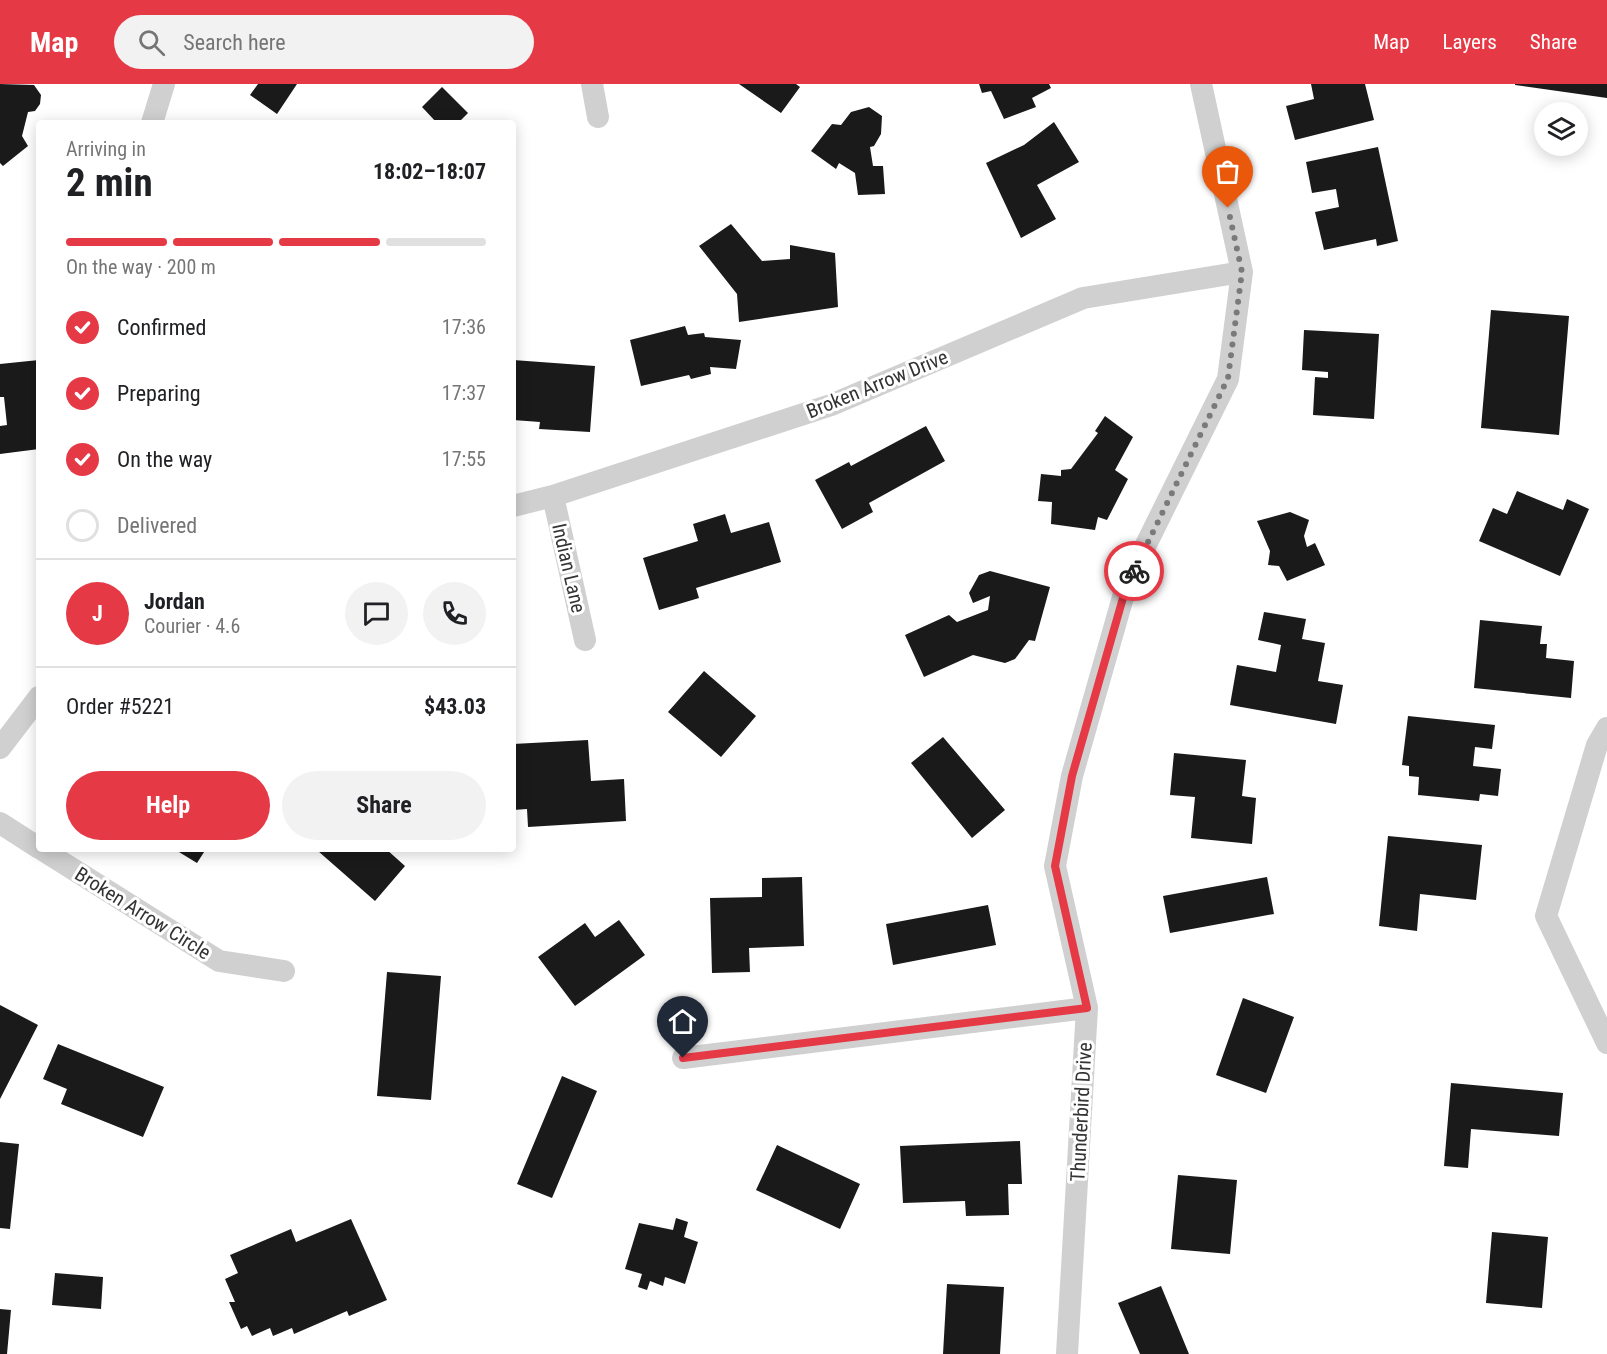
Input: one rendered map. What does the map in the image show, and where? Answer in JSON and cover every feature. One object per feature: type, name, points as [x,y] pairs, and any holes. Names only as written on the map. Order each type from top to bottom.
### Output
[{"type":"street","points":[[153,120],[164,84]]},
{"type":"street","points":[[592,84],[598,117]]},
{"type":"street","name":"Thunderbird Drive","points":[[1067,1354],[1087,1008],[1055,866],[1072,776],[1127,584],[1228,378],[1242,272],[1201,84]]},
{"type":"street","name":"Broken Arrow Drive","points":[[516,505],[553,496],[831,405],[1083,298],[1242,272]]},
{"type":"street","name":"Indian Lane","points":[[553,496],[585,640]]},
{"type":"street","points":[[0,748],[36,701]]},
{"type":"street","points":[[1607,728],[1597,745],[1546,916],[1607,1042]]},
{"type":"street","name":"Broken Arrow Circle","points":[[0,824],[36,846]]},
{"type":"street","name":"Broken Arrow Circle","points":[[46,852],[219,961],[284,971]]},
{"type":"street","points":[[683,1058],[1087,1008]]},
{"type":"building","points":[[0,84],[34,85],[41,95],[40,104],[35,111],[28,112],[22,136],[28,146],[3,166],[0,163]]},
{"type":"building","points":[[258,84],[297,84],[277,114],[250,95]]},
{"type":"building","points":[[739,84],[796,84],[800,87],[781,113]]},
{"type":"building","points":[[979,84],[1049,84],[1051,88],[1032,98],[1036,107],[1004,119],[991,91],[982,93]]},
{"type":"building","points":[[1311,84],[1365,84],[1374,120],[1295,140],[1286,106],[1314,99]]},
{"type":"building","points":[[1607,84],[1607,98],[1515,85]]},
{"type":"building","points":[[442,87],[468,113],[461,120],[434,120],[422,107]]},
{"type":"building","points":[[869,107],[882,116],[881,134],[874,146],[870,147],[873,166],[883,166],[885,194],[858,195],[855,173],[839,163],[836,169],[811,151],[832,124],[841,125],[851,112]]},
{"type":"building","points":[[1054,122],[1079,162],[1037,185],[1056,219],[1021,238],[986,163],[1024,145]]},
{"type":"building","points":[[1378,147],[1398,241],[1377,246],[1376,239],[1324,250],[1315,212],[1339,207],[1336,189],[1312,193],[1306,162]]},
{"type":"building","points":[[731,224],[762,261],[790,259],[790,245],[835,253],[838,307],[739,322],[737,294],[699,246]]},
{"type":"building","points":[[1491,310],[1569,316],[1559,435],[1481,428]]},
{"type":"building","points":[[685,326],[688,335],[704,333],[705,337],[741,340],[736,369],[710,367],[711,374],[691,379],[689,375],[641,386],[630,340]]},
{"type":"building","points":[[1304,330],[1379,334],[1374,419],[1313,415],[1315,377],[1328,378],[1328,372],[1302,370]]},
{"type":"building","points":[[36,360],[36,449],[0,454],[0,426],[7,425],[4,397],[0,397],[0,364]]},
{"type":"building","points":[[516,360],[595,366],[590,432],[539,429],[540,422],[516,420]]},
{"type":"building","points":[[1105,416],[1133,437],[1115,470],[1128,479],[1107,520],[1098,517],[1095,530],[1051,524],[1052,502],[1038,501],[1041,474],[1061,476],[1061,470],[1071,469],[1098,433],[1095,431]]},
{"type":"building","points":[[926,426],[945,461],[869,503],[873,512],[842,529],[815,480],[849,462],[851,466]]},
{"type":"building","points":[[1517,491],[1563,510],[1567,499],[1589,509],[1560,576],[1479,541],[1493,508],[1507,514]]},
{"type":"building","points":[[1290,512],[1309,520],[1304,536],[1307,547],[1315,543],[1325,565],[1287,581],[1279,566],[1268,565],[1270,551],[1257,521]]},
{"type":"building","points":[[725,514],[731,533],[769,522],[781,562],[696,588],[699,598],[659,610],[643,558],[698,541],[693,524]]},
{"type":"building","points":[[990,571],[1050,587],[1035,641],[1029,640],[1015,659],[1005,663],[973,655],[924,677],[905,635],[949,615],[957,622],[988,610],[990,596],[973,603],[969,593],[979,575]]},
{"type":"building","points":[[1264,612],[1306,619],[1302,639],[1325,643],[1318,681],[1343,685],[1336,724],[1230,705],[1237,665],[1276,672],[1281,645],[1258,640]]},
{"type":"building","points":[[1480,620],[1542,626],[1540,644],[1547,644],[1546,658],[1574,661],[1571,698],[1474,688]]},
{"type":"building","points":[[704,671],[756,716],[721,757],[668,712]]},
{"type":"building","points":[[1408,716],[1495,725],[1492,749],[1475,747],[1473,766],[1501,769],[1498,796],[1480,794],[1479,801],[1418,795],[1419,777],[1409,776],[1409,766],[1402,765]]},
{"type":"building","points":[[943,737],[1005,810],[972,838],[911,763]]},
{"type":"building","points":[[588,740],[591,781],[624,779],[626,821],[528,827],[527,809],[516,810],[516,744]]},
{"type":"building","points":[[1174,753],[1246,760],[1242,796],[1256,798],[1252,844],[1191,838],[1195,797],[1170,795]]},
{"type":"building","points":[[1388,836],[1482,845],[1476,900],[1420,894],[1417,931],[1379,926]]},
{"type":"building","points":[[179,852],[204,852],[197,863]]},
{"type":"building","points":[[319,852],[389,852],[405,866],[375,901]]},
{"type":"building","points":[[802,877],[804,946],[749,948],[750,972],[712,973],[710,898],[762,897],[762,878]]},
{"type":"building","points":[[1267,877],[1274,914],[1170,933],[1163,896]]},
{"type":"building","points":[[988,905],[996,945],[893,965],[886,924]]},
{"type":"building","points":[[619,920],[645,955],[575,1006],[538,957],[585,923],[595,937]]},
{"type":"building","points":[[387,972],[441,976],[431,1100],[377,1096]]},
{"type":"building","points":[[1243,998],[1294,1017],[1266,1093],[1216,1075]]},
{"type":"building","points":[[0,1005],[38,1025],[0,1099]]},
{"type":"building","points":[[58,1044],[164,1087],[143,1137],[61,1104],[67,1089],[43,1079]]},
{"type":"building","points":[[562,1076],[597,1091],[552,1198],[517,1184]]},
{"type":"building","points":[[1451,1083],[1563,1093],[1559,1136],[1471,1129],[1468,1168],[1444,1166]]},
{"type":"building","points":[[1020,1141],[1022,1184],[1008,1184],[1009,1215],[966,1216],[965,1201],[903,1203],[900,1146]]},
{"type":"building","points":[[0,1142],[19,1144],[10,1229],[0,1228]]},
{"type":"building","points":[[777,1145],[860,1184],[840,1229],[756,1190]]},
{"type":"building","points":[[1178,1175],[1237,1180],[1230,1254],[1171,1249]]},
{"type":"building","points":[[676,1218],[688,1222],[684,1237],[698,1242],[685,1284],[665,1277],[663,1286],[650,1281],[647,1290],[638,1287],[642,1274],[625,1269],[639,1223],[673,1230]]},
{"type":"building","points":[[351,1219],[387,1300],[349,1316],[347,1311],[294,1334],[292,1328],[273,1336],[270,1328],[252,1336],[247,1326],[241,1329],[229,1302],[235,1302],[225,1279],[238,1273],[230,1255],[291,1229],[296,1242]]},
{"type":"building","points":[[1492,1232],[1548,1237],[1542,1308],[1486,1303]]},
{"type":"building","points":[[55,1273],[103,1277],[101,1309],[52,1305]]},
{"type":"building","points":[[947,1284],[1004,1287],[1000,1354],[943,1354]]},
{"type":"building","points":[[1161,1286],[1189,1354],[1140,1354],[1118,1303]]},
{"type":"building","points":[[0,1309],[11,1310],[7,1354],[0,1354]]},
{"type":"way so far","points":[[1134,571],[1228,378],[1242,272],[1228,208]]},
{"type":"route","points":[[683,1058],[1087,1008],[1055,866],[1072,776],[1127,584],[1134,571]]}]
